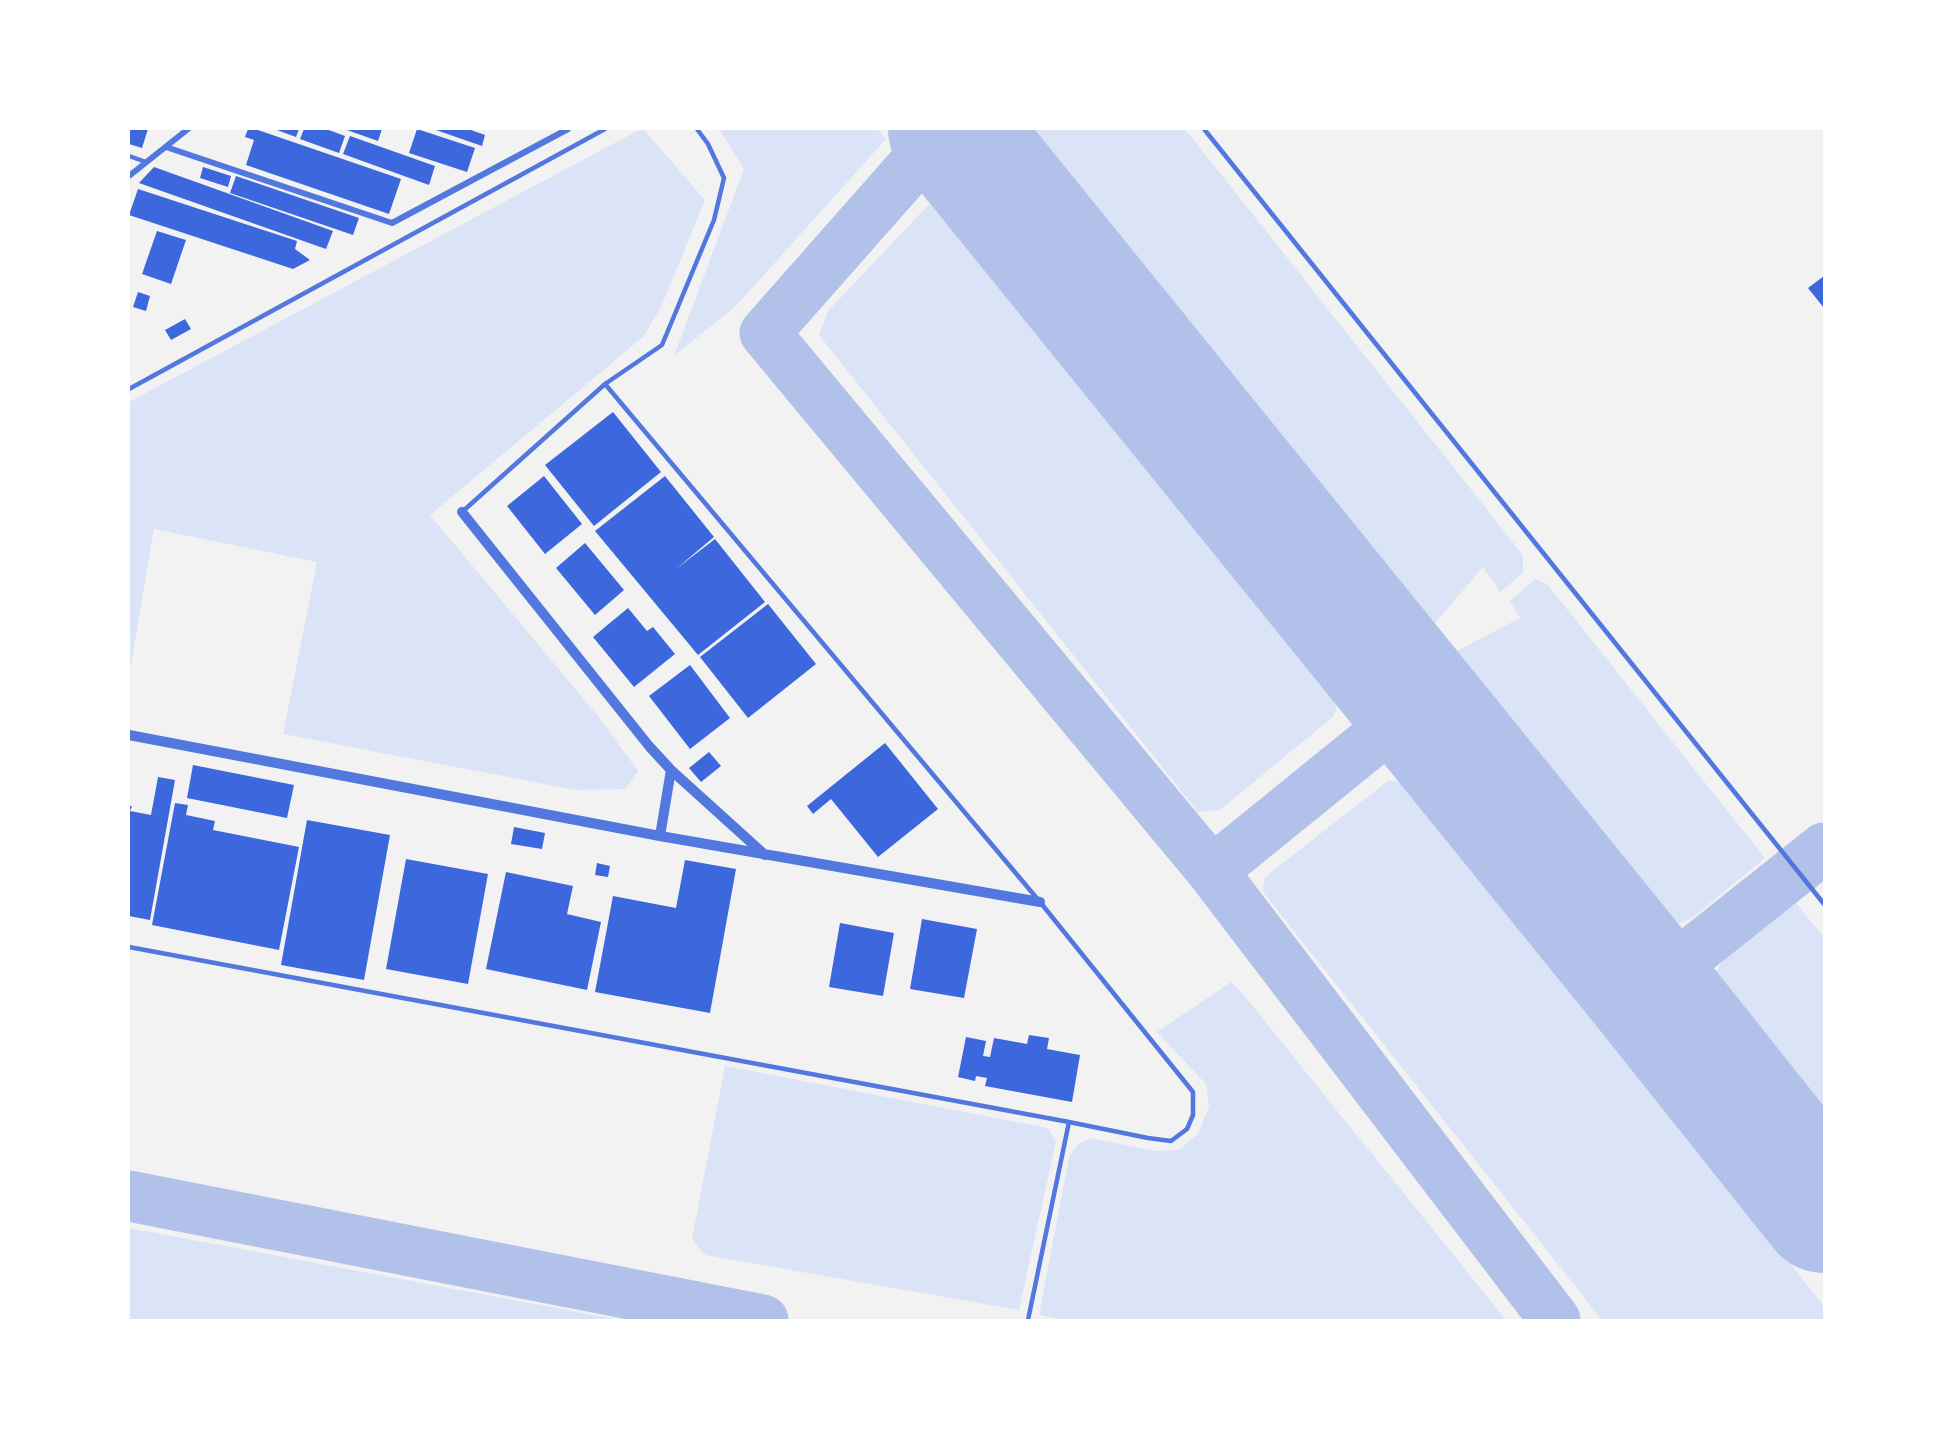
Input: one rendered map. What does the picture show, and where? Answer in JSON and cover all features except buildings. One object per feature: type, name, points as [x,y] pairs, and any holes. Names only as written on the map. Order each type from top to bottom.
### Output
[{"type":"street","points":[[129,176],[188,129]]},
{"type":"street","points":[[165,147],[392,223],[568,129]]},
{"type":"street","points":[[462,512],[649,746],[671,770],[765,855]]},
{"type":"street","points":[[129,735],[660,836],[1040,902]]},
{"type":"street","points":[[660,836],[671,770]]},
{"type":"lane","points":[[129,389],[606,129]]},
{"type":"lane","points":[[462,512],[605,384],[662,345],[714,220],[724,178],[708,144],[697,129]]},
{"type":"lane","points":[[1204,129],[1824,904]]},
{"type":"lane","points":[[129,156],[146,162]]},
{"type":"lane","points":[[129,947],[1148,1138],[1171,1141],[1187,1129],[1193,1115],[1193,1092],[1040,902],[605,384]]},
{"type":"lane","points":[[1028,1320],[1069,1122]]},
{"type":"shaded area","points":[[641,129],[705,200],[661,307],[643,337],[430,515],[597,715],[638,771],[625,789],[576,790],[283,734],[317,562],[154,529],[129,677],[129,402]]},
{"type":"shaded area","points":[[719,129],[878,129],[886,139],[736,306],[674,356],[744,169]]},
{"type":"shaded area","points":[[1027,129],[1185,129],[1523,555],[1523,573],[1500,592],[1483,567],[1425,635]]},
{"type":"shaded area","points":[[933,200],[1338,700],[1334,716],[1220,810],[1198,812],[819,335],[828,311]]},
{"type":"shaded area","points":[[1535,579],[1547,584],[1765,858],[1691,919],[1668,926],[1656,917],[1451,654],[1520,618],[1510,601]]},
{"type":"shaded area","points":[[1389,780],[1407,784],[1824,1306],[1824,1320],[1602,1320],[1263,892],[1265,877]]},
{"type":"shaded area","points":[[1795,902],[1824,937],[1824,1127],[1724,1005],[1710,980],[1729,952]]},
{"type":"shaded area","points":[[1231,982],[1506,1320],[1062,1320],[1039,1315],[1069,1157],[1078,1144],[1091,1138],[1156,1151],[1179,1150],[1198,1134],[1209,1106],[1206,1084],[1157,1032]]},
{"type":"shaded area","points":[[725,1066],[1048,1128],[1056,1141],[1019,1310],[705,1255],[692,1239]]},
{"type":"shaded area","points":[[129,1228],[620,1320],[129,1320]]},
{"type":"taxiway","points":[[945,129],[765,333],[1212,871],[1555,1320]]},
{"type":"taxiway","points":[[1212,871],[1418,704]]},
{"type":"taxiway","points":[[1648,988],[1824,848]]},
{"type":"taxiway","points":[[129,1196],[763,1320]]},
{"type":"runway","points":[[952,129],[1648,988],[1824,1209]]}]
